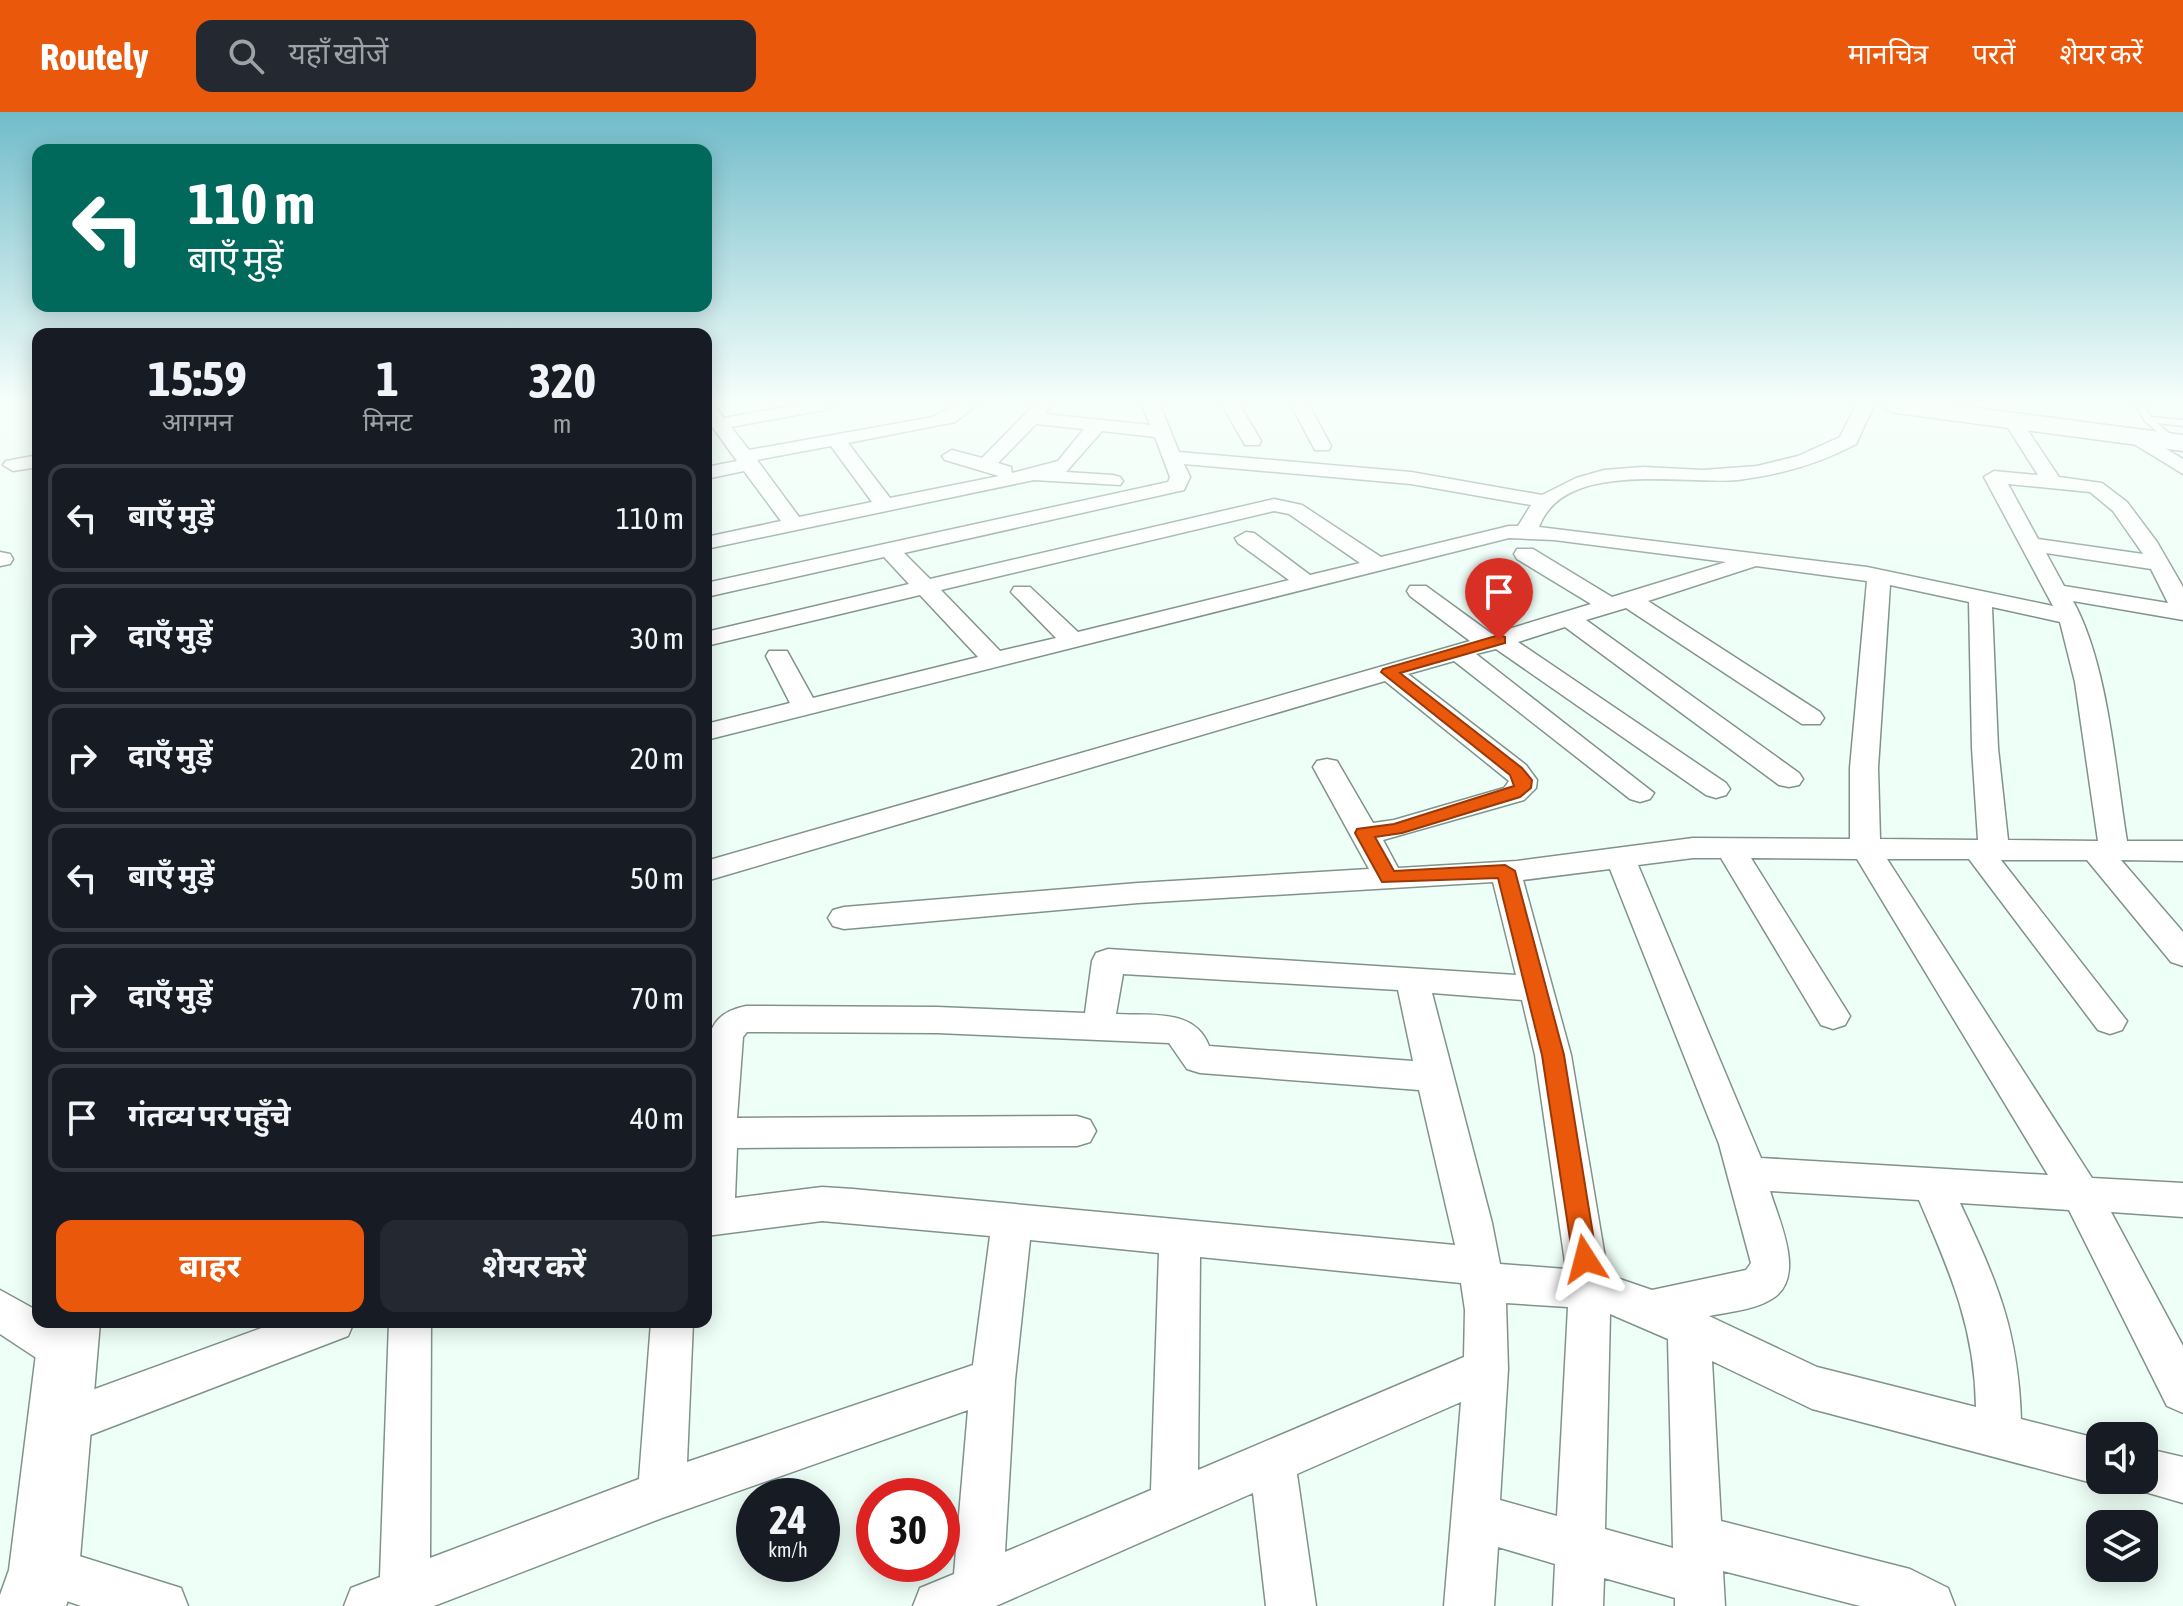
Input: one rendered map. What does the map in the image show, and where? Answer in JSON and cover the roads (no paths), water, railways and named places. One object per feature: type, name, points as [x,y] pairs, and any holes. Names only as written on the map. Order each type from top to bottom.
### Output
[{"type":"main road","points":[[38,1588],[68,1337]]},
{"type":"street","points":[[757,475],[794,525]]},
{"type":"street","points":[[862,475],[885,506]]},
{"type":"street","points":[[1026,475],[1081,484],[1113,481]]},
{"type":"street","points":[[712,542],[1035,475]]},
{"type":"street","points":[[712,589],[1177,486],[1179,475]]},
{"type":"street","points":[[1374,475],[1411,478],[1532,526],[1620,603],[1811,718]]},
{"type":"street","points":[[712,730],[1532,526],[1578,483],[1611,475]]},
{"type":"street","points":[[2047,475],[2051,481]]},
{"type":"street","points":[[2183,613],[2146,542],[2103,489],[1994,477],[2070,617],[2088,682],[2105,851],[2183,954]]},
{"type":"street","points":[[712,638],[1282,505],[1295,509],[1375,563]]},
{"type":"street","points":[[1471,524],[1532,526],[1879,576],[2070,617]]},
{"type":"street","points":[[2024,535],[2146,542]]},
{"type":"street","points":[[2024,535],[2158,563]]},
{"type":"street","points":[[1246,538],[1304,581]]},
{"type":"street","points":[[889,550],[993,658]]},
{"type":"street","points":[[712,869],[1458,652],[1760,560]]},
{"type":"street","points":[[1879,576],[1864,768],[1865,848],[2081,1194],[2183,1391]]},
{"type":"street","points":[[1418,591],[1716,789]]},
{"type":"street","points":[[2055,591],[2183,613]]},
{"type":"street","points":[[1022,592],[1071,639]]},
{"type":"street","points":[[1980,597],[1986,850],[2110,1021]]},
{"type":"street","points":[[1569,619],[1789,779]]},
{"type":"street","points":[[1458,652],[1640,793]]},
{"type":"street","points":[[778,656],[804,706]]},
{"type":"street","points":[[1364,833],[1396,829],[1514,794],[1522,788],[1523,780],[1516,771],[1389,672]]},
{"type":"street","points":[[1327,767],[1389,878]]},
{"type":"street","points":[[1729,847],[1833,1016]]},
{"type":"street","points":[[844,918],[1138,893],[1505,871],[1693,848],[2183,851]]},
{"type":"street","points":[[1620,857],[1748,1173],[1771,1263],[1768,1275],[1758,1286],[1670,1319]]},
{"type":"street","points":[[1505,871],[1555,1065],[1590,1290],[1578,1606]]},
{"type":"street","points":[[1101,1011],[1108,961],[1535,989]]},
{"type":"street","points":[[1412,979],[1481,1274],[1486,1369],[1469,1606]]},
{"type":"street","points":[[712,1206],[718,1133],[713,1089],[726,1032],[737,1021],[746,1019],[937,1020],[1175,1030],[1189,1038],[1192,1051],[1200,1059],[1434,1077]]},
{"type":"street","points":[[718,1133],[1077,1131]]},
{"type":"street","points":[[1748,1173],[2183,1200]]},
{"type":"street","points":[[1932,1185],[1985,1311],[1992,1337],[1997,1365],[1999,1437]]},
{"type":"street","points":[[712,1218],[822,1204],[1180,1238],[1590,1290],[1670,1319],[1812,1387],[2086,1459]]},
{"type":"street","points":[[958,1598],[993,1380],[1012,1223]]},
{"type":"street","points":[[1174,1504],[1180,1238]]},
{"type":"street","points":[[0,1310],[32,1323]]},
{"type":"street","points":[[1670,1319],[1699,1576]]},
{"type":"street","points":[[45,1328],[68,1337]]},
{"type":"street","points":[[59,1424],[317,1328]]},
{"type":"street","points":[[410,1328],[392,1602],[662,1494],[993,1380]]},
{"type":"street","points":[[662,1494],[672,1328]]},
{"type":"street","points":[[958,1598],[1486,1369]]},
{"type":"street","points":[[1272,1461],[1291,1606]]},
{"type":"street","points":[[2158,1474],[2183,1480]]},
{"type":"street","points":[[1475,1517],[1699,1576],[1910,1594],[1930,1606]]},
{"type":"street","points":[[38,1588],[163,1606]]}]
